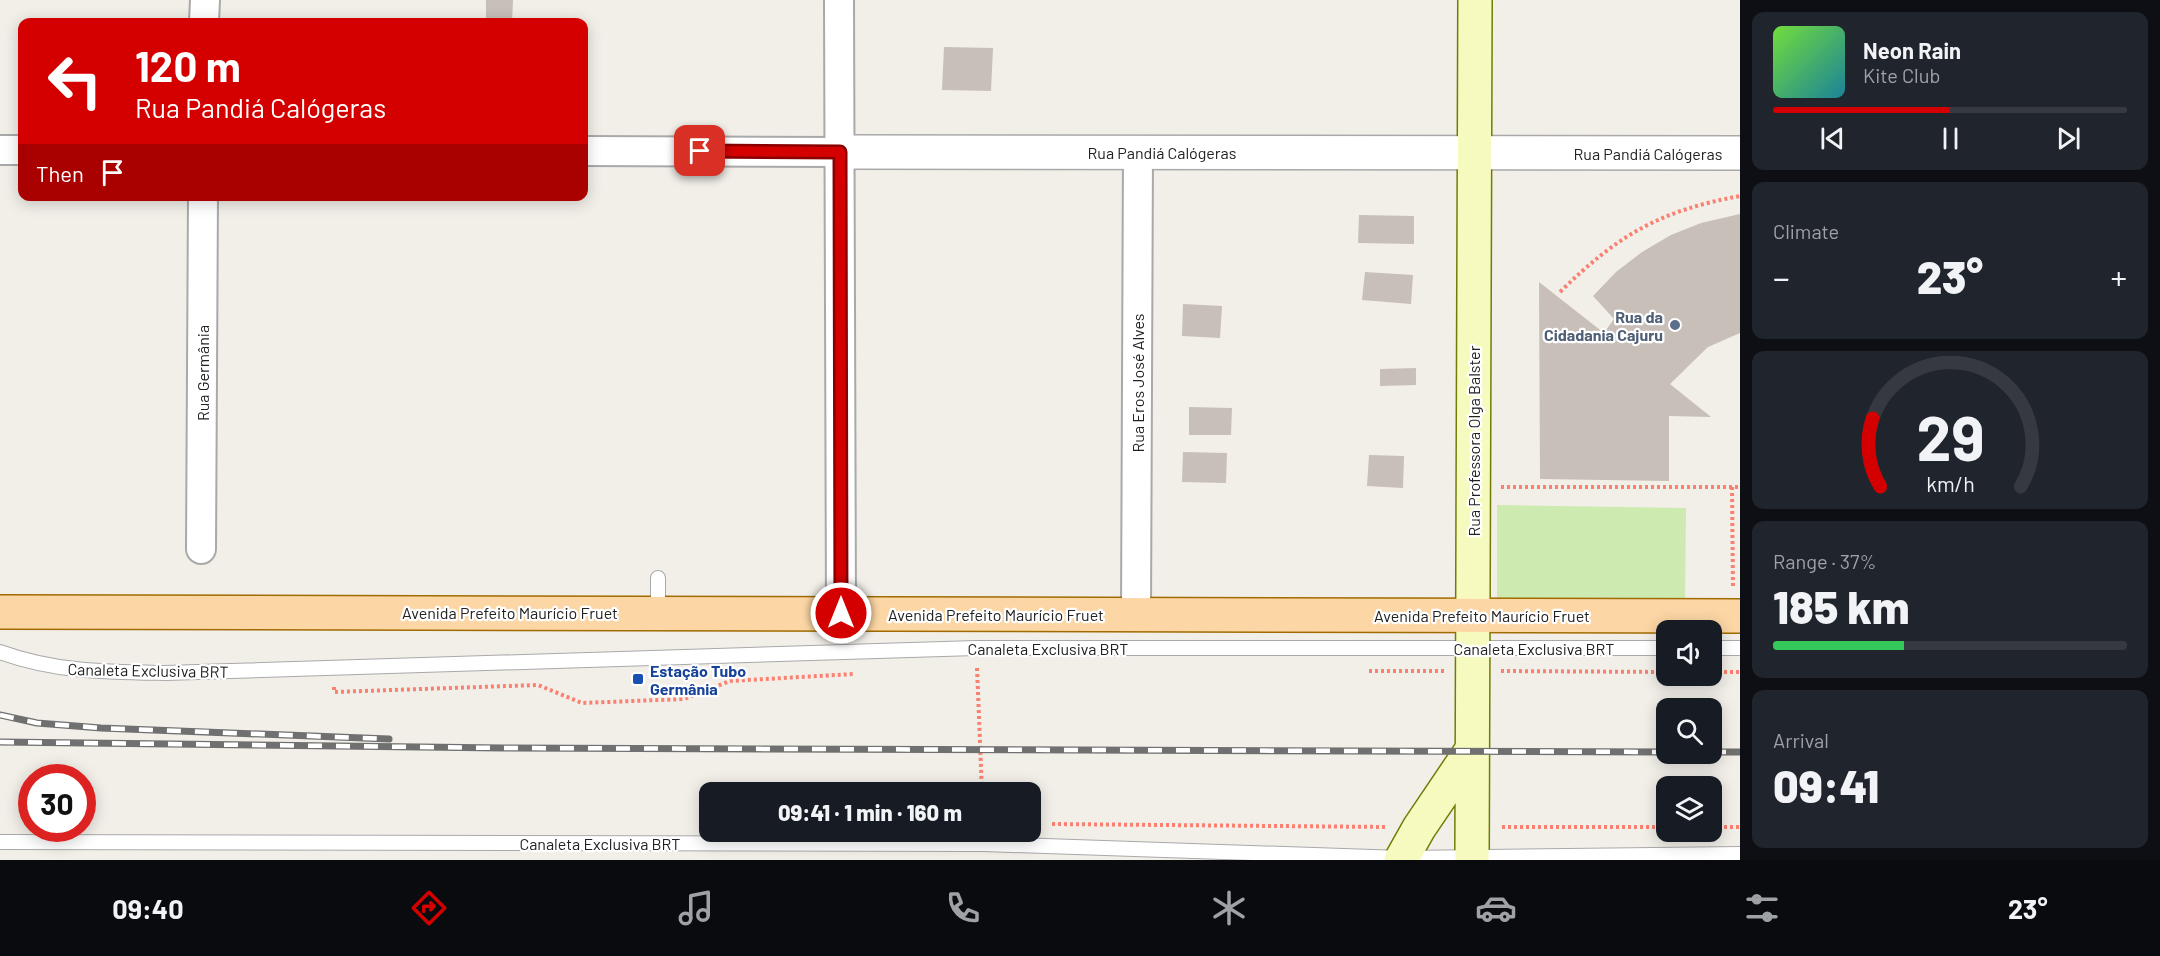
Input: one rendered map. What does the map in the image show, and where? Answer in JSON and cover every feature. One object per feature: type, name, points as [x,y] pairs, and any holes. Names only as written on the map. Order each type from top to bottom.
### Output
[{"type":"main road","name":"Rua Professora Olga Balster","points":[[1472,848],[1475,0]]},
{"type":"main road","name":"Avenida Prefeito Maurício Fruet","points":[[8,610],[1736,616]]},
{"type":"main road","points":[[1401,859],[1419,828],[1472,751]]},
{"type":"street","points":[[204,18],[205,0]]},
{"type":"street","points":[[839,0],[841,613]]},
{"type":"street","points":[[0,150],[18,150]]},
{"type":"street","name":"Rua Pandiá Calógeras","points":[[588,151],[1740,153]]},
{"type":"street","name":"Rua Eros José Alves","points":[[1136,614],[1138,152]]},
{"type":"street","name":"Rua Germânia","points":[[201,549],[203,201]]},
{"type":"lane","points":[[658,578],[658,613]]},
{"type":"lane","name":"Canaleta Exclusiva BRT","points":[[0,651],[54,668],[165,673],[976,648],[1473,659],[1656,649]]},
{"type":"lane","points":[[1722,648],[1740,648]]},
{"type":"lane","name":"Canaleta Exclusiva BRT","points":[[0,842],[984,844],[1401,859],[1472,848],[1740,854]]},
{"type":"path","points":[[1560,292],[1593,260],[1627,235],[1665,216],[1705,202],[1740,196]]},
{"type":"path","points":[[1473,487],[1740,487]]},
{"type":"path","points":[[1732,487],[1736,616]]},
{"type":"path","points":[[976,648],[982,782]]},
{"type":"path","points":[[1366,671],[1473,659],[1656,671]]},
{"type":"path","points":[[966,669],[978,668]]},
{"type":"path","points":[[1722,672],[1740,672]]},
{"type":"path","points":[[334,692],[538,685],[582,703],[684,699],[730,681],[860,674]]},
{"type":"path","points":[[1042,824],[1419,828]]},
{"type":"path","points":[[1722,827],[1740,826]]},
{"type":"path","points":[[1472,848],[1656,828]]},
{"type":"green space","points":[[1497,505],[1686,508],[1685,604],[1497,600]]},
{"type":"building","points":[[486,0],[513,0],[512,18],[486,18]]},
{"type":"building","points":[[944,47],[993,48],[991,91],[942,90]]},
{"type":"building","name":"Rua da Cidadania Cajuru","points":[[1740,214],[1740,333],[1708,347],[1670,384],[1711,417],[1669,416],[1669,481],[1540,479],[1539,282],[1604,333],[1614,319],[1593,296],[1616,272],[1642,252],[1671,235],[1701,223]]},
{"type":"building","points":[[1359,215],[1414,216],[1414,244],[1358,243]]},
{"type":"building","points":[[1365,272],[1413,275],[1411,304],[1362,300]]},
{"type":"building","points":[[1183,304],[1222,306],[1220,338],[1182,336]]},
{"type":"building","points":[[1416,368],[1416,385],[1380,386],[1380,369]]},
{"type":"building","points":[[1189,407],[1232,408],[1231,435],[1189,435]]},
{"type":"building","points":[[1183,452],[1227,453],[1226,483],[1182,482]]},
{"type":"building","points":[[1369,455],[1404,456],[1403,488],[1367,486]]},
{"type":"railway","points":[[0,715],[37,723],[101,728],[389,739]]},
{"type":"railway","points":[[0,742],[503,748],[1656,752]]},
{"type":"railway","points":[[1722,752],[1740,752]]},
{"type":"place","name":"Rua da Cidadania Cajuru","points":[[1675,325]]},
{"type":"place","name":"Estação Tubo Germânia","points":[[638,679]]},
{"type":"route","points":[[700,151],[840,152],[841,613]]}]
